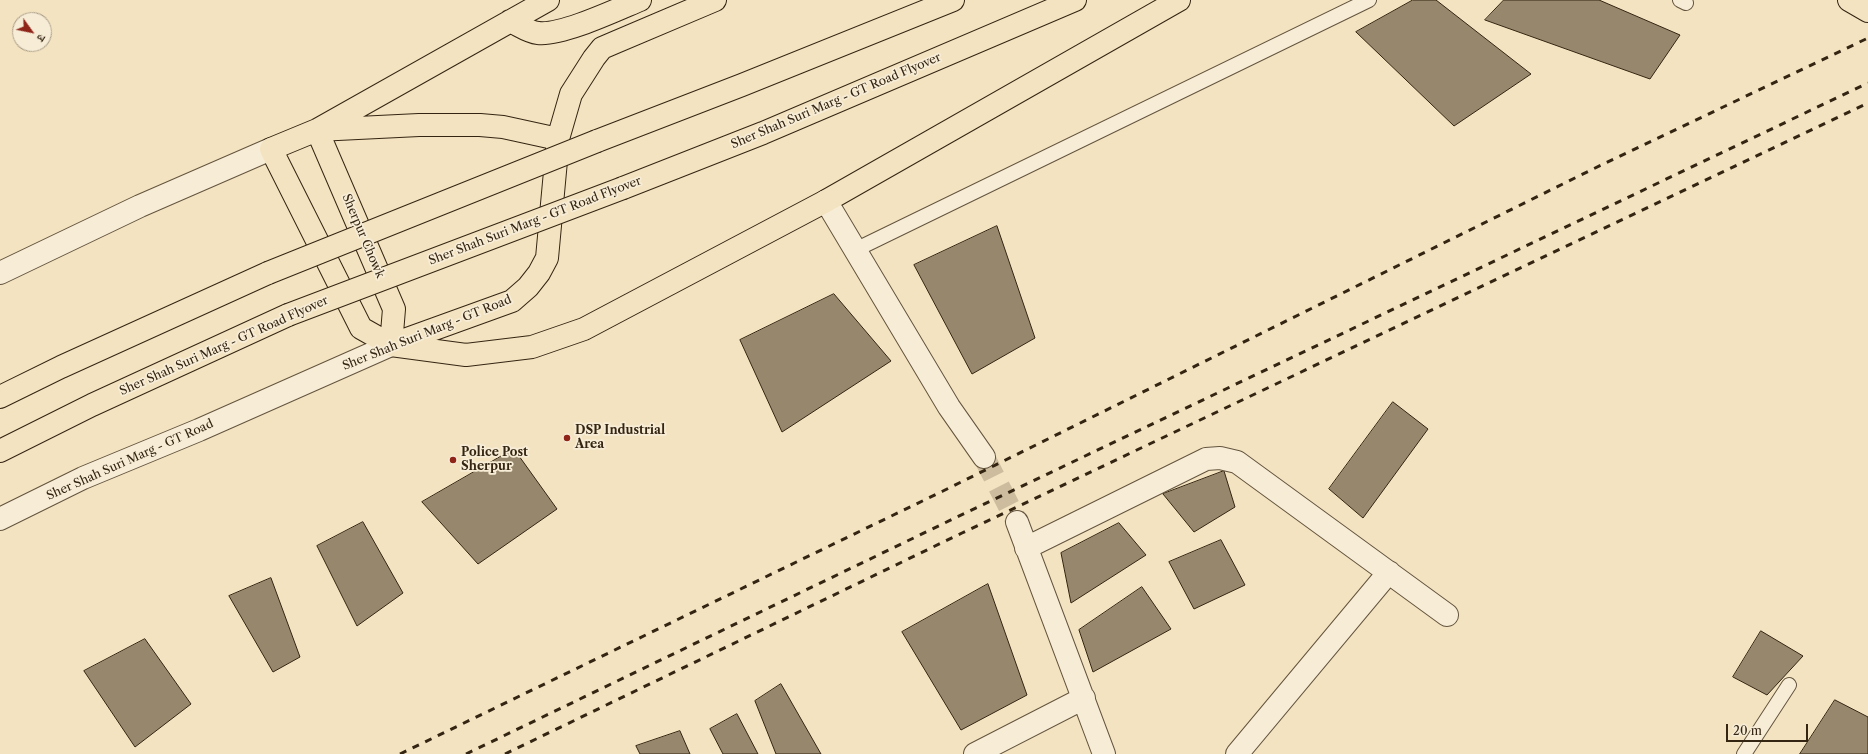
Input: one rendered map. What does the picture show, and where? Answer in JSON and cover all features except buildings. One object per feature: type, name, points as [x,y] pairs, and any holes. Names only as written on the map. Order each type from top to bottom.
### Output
[{"type":"main road","points":[[548,0],[317,130],[271,149],[361,328],[391,345],[466,355],[532,347],[584,329],[826,201],[1179,0]]},
{"type":"main road","points":[[510,21],[530,31],[547,34],[586,22],[640,0]]},
{"type":"main road","name":"Sher Shah Suri Marg - GT Road","points":[[391,345],[512,301],[528,287],[539,273],[547,258],[558,139],[572,94],[594,58],[602,48],[715,0]]},
{"type":"main road","points":[[0,397],[61,367],[268,273],[953,0]]},
{"type":"main road","name":"Sher Shah Suri Marg - GT Road Flyover","points":[[0,451],[92,405],[288,315],[623,188],[763,133],[1075,0]]},
{"type":"main road","points":[[1849,0],[1868,11]]},
{"type":"main road","points":[[317,130],[419,125],[480,125],[504,127],[558,139]]},
{"type":"main road","name":"Sherpur Chowk","points":[[317,130],[394,309],[391,345]]},
{"type":"street","points":[[0,273],[140,206],[271,149]]},
{"type":"street","points":[[826,201],[949,407],[984,457]]},
{"type":"street","name":"Sher Shah Suri Marg - GT Road","points":[[0,519],[83,478],[198,430],[391,345]]},
{"type":"street","points":[[1026,548],[1206,459],[1220,458],[1238,462],[1448,615]]},
{"type":"street","points":[[1017,522],[1104,754]]},
{"type":"street","points":[[1237,754],[1389,572]]},
{"type":"street","points":[[975,754],[1084,698]]},
{"type":"lane","points":[[855,250],[1369,0]]},
{"type":"lane","points":[[1744,754],[1789,685]]},
{"type":"tunnel","points":[[984,457],[1017,522]]},
{"type":"railway","points":[[400,754],[943,491],[1591,170],[1868,38]]},
{"type":"railway","points":[[466,754],[955,518],[1868,83]]},
{"type":"railway","points":[[505,754],[962,533],[1868,103]]},
{"type":"place","name":"DSP Industrial Area","points":[[567,438]]},
{"type":"place","name":"Police Post Sherpur","points":[[453,460]]}]
